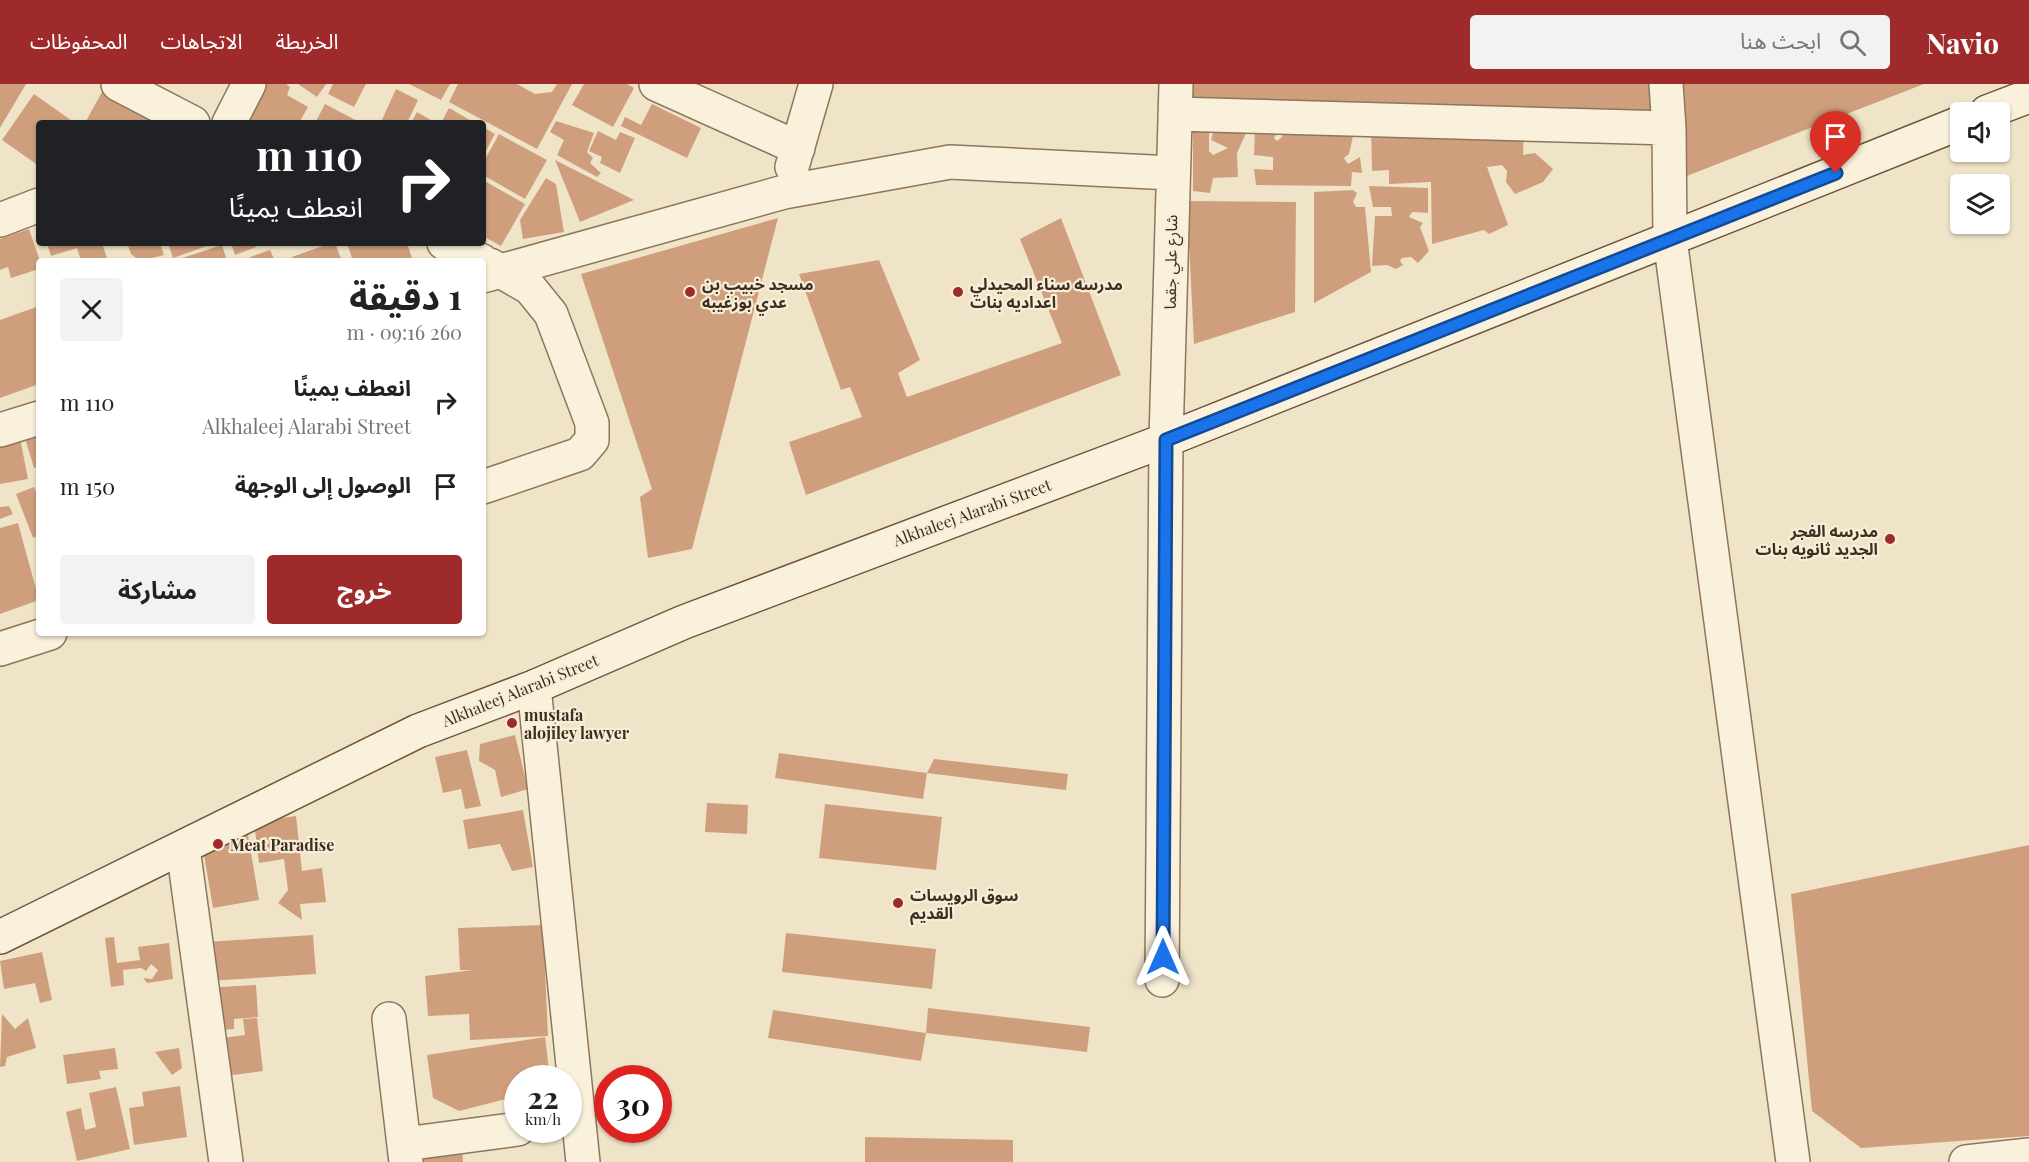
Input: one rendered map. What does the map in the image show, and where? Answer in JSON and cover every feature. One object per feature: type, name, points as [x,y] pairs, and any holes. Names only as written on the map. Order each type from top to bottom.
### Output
[{"type":"street","points":[[117,84],[187,120]]},
{"type":"street","points":[[231,120],[249,84]]},
{"type":"street","points":[[656,84],[798,148]]},
{"type":"street","points":[[784,192],[816,84]]},
{"type":"street","points":[[1666,84],[1670,128],[1670,239],[1793,1162]]},
{"type":"street","points":[[2010,103],[2029,96]]},
{"type":"street","points":[[1175,99],[1670,128]]},
{"type":"street","name":"شارع علي جقما","points":[[1162,980],[1166,440],[1175,99]]},
{"type":"street","name":"Alkhaleej Alarabi Street","points":[[0,937],[183,848],[302,786],[418,731],[534,687],[684,622],[1166,440],[1950,127]]},
{"type":"street","points":[[487,267],[784,192],[950,162],[1172,173]]},
{"type":"street","points":[[0,220],[36,206]]},
{"type":"street","points":[[449,246],[471,258]]},
{"type":"street","points":[[486,486],[580,453],[592,440],[592,423],[550,315],[530,288],[487,267]]},
{"type":"street","points":[[0,430],[36,419]]},
{"type":"street","points":[[0,649],[41,636]]},
{"type":"street","points":[[534,687],[569,1065]]},
{"type":"street","points":[[183,848],[226,1162]]},
{"type":"street","points":[[389,1019],[405,1153],[504,1132]]},
{"type":"street","points":[[578,1143],[583,1162]]},
{"type":"street","points":[[1966,1162],[2017,1158]]},
{"type":"building","points":[[0,84],[26,84],[0,128]]},
{"type":"building","points":[[266,84],[286,84],[290,87],[287,95],[308,107],[301,120],[245,120]]},
{"type":"building","points":[[298,84],[326,84],[317,97]]},
{"type":"building","points":[[333,84],[366,84],[354,107],[328,94]]},
{"type":"building","points":[[409,84],[450,84],[441,100]]},
{"type":"building","points":[[458,84],[517,84],[535,94],[552,92],[557,84],[572,84],[537,149],[449,102]]},
{"type":"building","points":[[584,84],[627,84],[634,88],[613,127],[572,105]]},
{"type":"building","points":[[1183,84],[1658,84],[1660,119],[1183,105]]},
{"type":"building","points":[[1680,84],[1924,84],[1684,177]]},
{"type":"building","points":[[396,89],[418,100],[408,120],[382,120]]},
{"type":"building","points":[[102,92],[153,120],[87,120]]},
{"type":"building","points":[[34,94],[71,120],[36,120],[36,164],[2,140]]},
{"type":"building","points":[[325,104],[355,120],[317,120]]},
{"type":"building","points":[[652,104],[701,128],[687,158],[621,126],[625,117],[641,125]]},
{"type":"building","points":[[449,108],[470,120],[443,120]]},
{"type":"building","points":[[417,112],[431,120],[413,120]]},
{"type":"building","points":[[556,121],[594,133],[587,152],[593,158],[590,163],[601,173],[597,177],[557,155],[564,140],[550,132]]},
{"type":"building","points":[[1280,122],[1354,132],[1349,154],[1344,158],[1348,164],[1360,157],[1362,173],[1352,172],[1351,186],[1256,185],[1254,169],[1273,170],[1273,157],[1254,155],[1255,129],[1277,133],[1274,138],[1277,141],[1282,137]]},
{"type":"building","points":[[1371,124],[1524,129],[1523,155],[1535,153],[1553,169],[1543,182],[1515,194],[1506,182],[1507,171],[1502,165],[1487,167],[1508,225],[1489,234],[1484,230],[1432,244],[1431,182],[1389,184],[1389,170],[1372,171]]},
{"type":"building","points":[[1215,125],[1240,129],[1246,133],[1237,153],[1238,177],[1213,178],[1210,193],[1193,191],[1193,132],[1204,130],[1209,133],[1209,151],[1213,155],[1228,148],[1211,140]]},
{"type":"building","points":[[486,129],[495,134],[486,150]]},
{"type":"building","points":[[598,131],[616,140],[620,132],[635,138],[620,173],[600,163],[602,157],[589,151]]},
{"type":"building","points":[[499,134],[547,160],[525,199],[486,177],[486,158]]},
{"type":"building","points":[[555,160],[634,200],[580,222]]},
{"type":"building","points":[[546,178],[556,184],[564,232],[523,239],[520,220]]},
{"type":"building","points":[[486,182],[525,204],[501,246],[486,238]]},
{"type":"building","points":[[1369,186],[1428,188],[1428,213],[1412,212],[1409,217],[1423,223],[1420,227],[1429,251],[1418,263],[1411,257],[1402,258],[1400,261],[1403,265],[1396,269],[1387,265],[1372,266],[1375,216],[1392,216],[1391,207],[1373,207]]},
{"type":"building","points":[[1353,190],[1357,193],[1353,202],[1356,207],[1365,207],[1371,272],[1314,303],[1314,192]]},
{"type":"building","points":[[1187,201],[1296,202],[1295,312],[1194,344]]},
{"type":"building","points":[[778,218],[692,549],[648,558],[640,497],[652,489],[581,274]]},
{"type":"building","points":[[1061,218],[1121,375],[806,495],[789,442],[862,417],[850,387],[841,390],[799,274],[879,260],[920,360],[898,373],[907,397],[1062,343],[1020,239]]},
{"type":"building","points":[[29,229],[39,258],[36,258],[36,270],[11,278],[8,267],[0,270],[0,239]]},
{"type":"building","points":[[48,246],[103,246],[107,258],[80,258],[77,248],[51,256]]},
{"type":"building","points":[[128,246],[161,246],[164,255],[136,258],[131,254]]},
{"type":"building","points":[[169,246],[207,246],[173,258]]},
{"type":"building","points":[[222,246],[226,258],[182,258]]},
{"type":"building","points":[[232,246],[256,247],[235,255]]},
{"type":"building","points":[[323,246],[336,246],[341,258],[292,258]]},
{"type":"building","points":[[348,246],[408,246],[412,258],[352,258]]},
{"type":"building","points":[[270,250],[274,258],[250,258]]},
{"type":"building","points":[[36,307],[36,385],[0,398],[0,320]]},
{"type":"building","points":[[23,432],[36,434],[36,468],[34,468]]},
{"type":"building","points":[[20,438],[28,479],[0,484],[0,442]]},
{"type":"building","points":[[34,487],[36,536],[33,538],[16,494]]},
{"type":"building","points":[[9,506],[13,514],[0,519],[0,507]]},
{"type":"building","points":[[18,523],[36,589],[36,601],[0,614],[0,528]]},
{"type":"building","points":[[515,735],[528,789],[501,797],[495,770],[479,761],[480,744]]},
{"type":"building","points":[[467,750],[481,806],[465,809],[461,789],[443,793],[435,757]]},
{"type":"building","points":[[779,753],[927,773],[923,799],[775,778]]},
{"type":"building","points":[[934,759],[1068,774],[1066,790],[927,773]]},
{"type":"building","points":[[707,803],[748,805],[747,834],[705,832]]},
{"type":"building","points":[[825,804],[942,817],[936,870],[819,858]]},
{"type":"building","points":[[523,810],[533,867],[512,871],[500,844],[468,849],[463,820]]},
{"type":"building","points":[[296,816],[302,871],[322,868],[326,902],[300,904],[302,920],[278,903],[288,890],[284,859],[259,863],[254,822]]},
{"type":"building","points":[[248,835],[259,900],[213,908],[202,843]]},
{"type":"building","points":[[2029,845],[2029,1136],[1861,1148],[1812,1111],[1791,894]]},
{"type":"building","points":[[543,925],[548,1036],[470,1040],[469,1014],[428,1016],[425,976],[473,970],[460,970],[458,928]]},
{"type":"building","points":[[786,933],[936,949],[932,989],[782,972]]},
{"type":"building","points":[[313,935],[316,974],[208,981],[205,942]]},
{"type":"building","points":[[114,937],[117,963],[140,960],[138,947],[169,943],[173,979],[147,983],[143,978],[152,979],[158,970],[151,964],[146,971],[141,968],[123,970],[124,985],[111,987],[105,938]]},
{"type":"building","points":[[42,952],[52,1000],[40,1003],[35,983],[4,989],[0,961]]},
{"type":"building","points":[[256,985],[258,1017],[234,1019],[234,1029],[222,1030],[220,987]]},
{"type":"building","points":[[928,1008],[1090,1027],[1087,1052],[926,1033]]},
{"type":"building","points":[[773,1010],[926,1033],[921,1061],[768,1038]]},
{"type":"building","points":[[2,1014],[15,1029],[28,1018],[36,1048],[7,1057],[5,1066],[0,1067]]},
{"type":"building","points":[[257,1018],[263,1071],[226,1076],[222,1038],[245,1035],[243,1019]]},
{"type":"building","points":[[545,1037],[548,1065],[504,1065],[504,1100],[459,1111],[433,1098],[427,1055]]},
{"type":"building","points":[[115,1048],[118,1069],[99,1071],[101,1079],[67,1084],[63,1055]]},
{"type":"building","points":[[179,1048],[182,1068],[172,1075],[155,1052]]},
{"type":"building","points":[[180,1086],[187,1137],[134,1145],[129,1108],[144,1106],[142,1092]]},
{"type":"building","points":[[116,1087],[130,1149],[77,1161],[66,1112],[81,1108],[85,1130],[96,1127],[89,1093]]},
{"type":"building","points":[[865,1137],[1013,1140],[1013,1162],[865,1162]]},
{"type":"building","points":[[462,1148],[463,1162],[414,1162],[428,1150]]},
{"type":"place","name":"مسجد خبيب بن عدي بوزغيبه","points":[[690,292]]},
{"type":"place","name":"مدرسه سناء المحيدلي اعداديه بنات","points":[[958,292]]},
{"type":"place","name":"مدرسه الفجر الجديد ثانويه بنات","points":[[1890,539]]},
{"type":"place","name":"mustafa alojiley lawyer","points":[[512,723]]},
{"type":"place","name":"Meat Paradise","points":[[218,844]]},
{"type":"place","name":"سوق الرويسات القديم","points":[[898,903]]},
{"type":"route","points":[[1163,957],[1166,440],[1836,173]]}]
